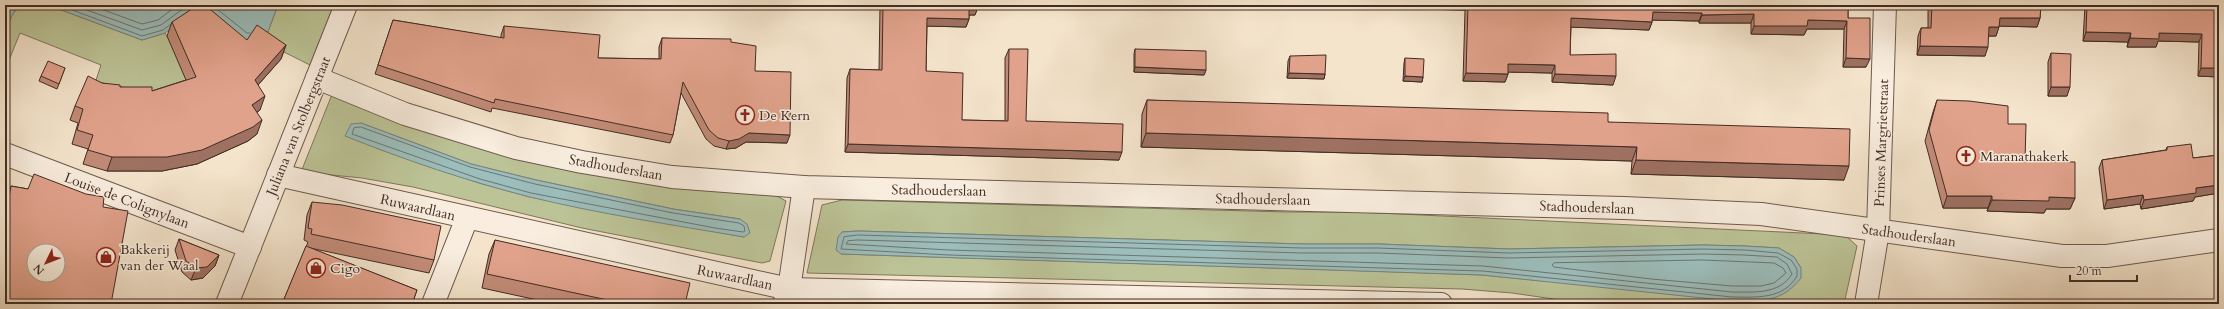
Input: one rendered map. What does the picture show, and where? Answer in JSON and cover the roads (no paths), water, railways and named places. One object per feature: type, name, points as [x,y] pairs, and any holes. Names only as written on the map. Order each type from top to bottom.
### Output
[{"type":"street","name":"Juliana van Stolbergstraat","points":[[227,304],[346,5]]},
{"type":"street","name":"Prinses Margrietstraat","points":[[1866,304],[1878,231],[1885,5]]},
{"type":"street","name":"Stadhouderslaan","points":[[317,78],[405,114],[516,148],[582,162],[672,177],[804,187],[1639,209],[1761,214],[2062,256],[2107,256],[2219,240]]},
{"type":"street","name":"Louise de Colignylaan","points":[[5,154],[250,247]]},
{"type":"street","name":"Ruwaardlaan","points":[[278,175],[467,218],[787,296],[1440,304]]},
{"type":"street","points":[[787,296],[804,187]]},
{"type":"street","points":[[433,304],[467,218]]},
{"type":"water","points":[[5,5],[22,5],[15,10],[5,30]]},
{"type":"water","points":[[48,5],[278,5],[264,42],[246,53],[195,11],[165,33],[142,40]]},
{"type":"water","points":[[361,123],[471,164],[536,180],[673,209],[740,219],[747,224],[750,233],[744,237],[664,224],[583,209],[506,191],[436,170],[345,136],[351,124]]},
{"type":"water","points":[[858,231],[1302,244],[1378,244],[1509,249],[1703,245],[1745,246],[1779,248],[1794,257],[1801,268],[1801,278],[1786,292],[1770,299],[1732,301],[1482,275],[841,254],[836,250],[838,237],[842,232]]},
{"type":"place","name":"De Kern","points":[[745,115]]},
{"type":"place","name":"Maranathakerk","points":[[1966,156]]},
{"type":"place","name":"Bakkerij van der Waal","points":[[106,257]]},
{"type":"place","name":"Cigo","points":[[316,268]]}]
